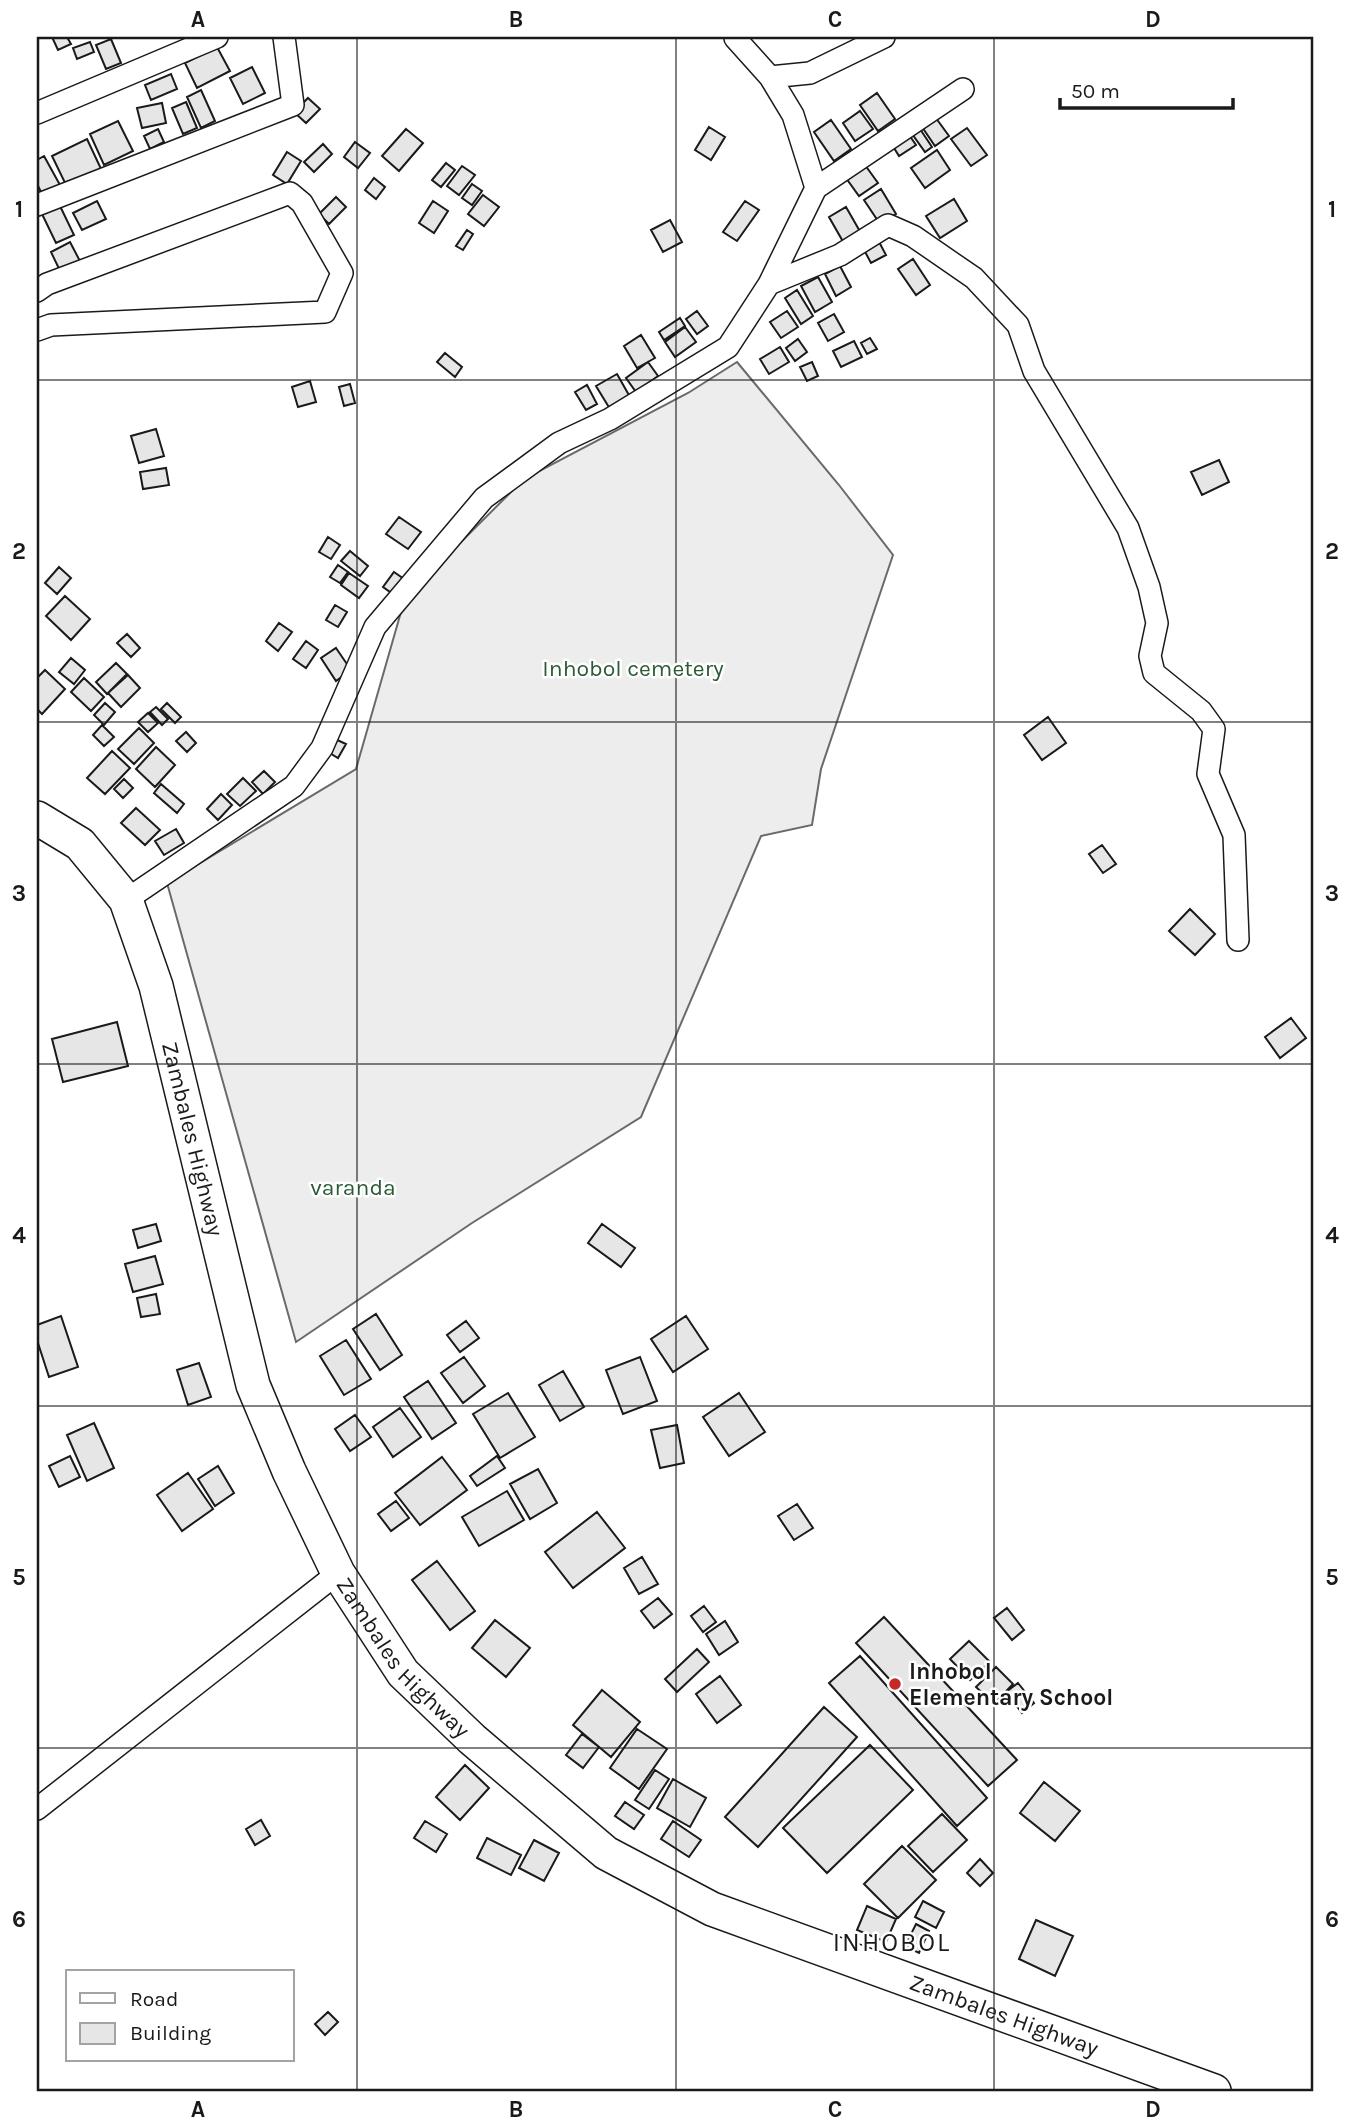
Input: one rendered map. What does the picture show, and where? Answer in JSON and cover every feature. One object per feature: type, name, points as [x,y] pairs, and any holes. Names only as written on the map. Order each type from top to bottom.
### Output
[{"type":"main road","name":"Zambales Highway","points":[[37,818],[80,844],[126,900],[156,986],[253,1385],[289,1471],[338,1573],[403,1673],[472,1739],[606,1853],[712,1909],[1214,2091]]},
{"type":"street","points":[[37,113],[217,37]]},
{"type":"street","points":[[37,205],[293,105],[284,37]]},
{"type":"street","points":[[770,77],[810,73],[884,37]]},
{"type":"street","points":[[735,38],[770,77],[793,116],[816,188]]},
{"type":"street","points":[[126,900],[294,786],[322,748],[375,627],[484,499],[559,443],[610,419],[728,346],[769,284],[816,188],[963,89]]},
{"type":"street","points":[[37,291],[47,284],[290,193],[302,203],[342,273],[325,312],[51,325],[37,330]]},
{"type":"street","points":[[769,284],[840,255],[888,225],[913,236],[974,278],[1018,325],[1034,371],[1128,528],[1149,587],[1157,623],[1150,656],[1154,673],[1201,710],[1214,729],[1208,774],[1234,835],[1238,940]]},
{"type":"street","points":[[37,1809],[338,1573]]},
{"type":"shaded area","name":"Inhobol cemetery","points":[[737,362],[893,555],[821,769],[812,825],[761,836],[641,1117],[472,1223],[296,1342],[167,883],[356,769],[405,598],[524,479],[688,393]]},
{"type":"building","points":[[52,37],[67,37],[71,44],[58,50]]},
{"type":"building","points":[[111,39],[121,63],[106,69],[96,45]]},
{"type":"building","points":[[90,42],[94,52],[77,59],[73,48]]},
{"type":"building","points":[[217,47],[230,71],[197,88],[185,63]]},
{"type":"building","points":[[252,67],[265,93],[243,104],[230,78]]},
{"type":"building","points":[[171,74],[177,89],[151,100],[145,85]]},
{"type":"building","points":[[201,90],[215,121],[201,128],[187,97]]},
{"type":"building","points":[[877,93],[895,119],[878,131],[860,105]]},
{"type":"building","points":[[308,98],[320,109],[306,123],[294,112]]},
{"type":"building","points":[[186,102],[197,128],[183,134],[172,108]]},
{"type":"building","points":[[162,103],[166,123],[142,128],[137,108]]},
{"type":"building","points":[[860,111],[873,129],[855,141],[843,123]]},
{"type":"building","points":[[933,114],[949,136],[935,146],[920,124]]},
{"type":"building","points":[[831,120],[851,149],[834,161],[814,132]]},
{"type":"building","points":[[118,121],[133,151],[104,165],[90,134]]},
{"type":"building","points":[[918,126],[932,147],[925,152],[910,131]]},
{"type":"building","points":[[709,127],[725,137],[711,160],[695,150]]},
{"type":"building","points":[[967,128],[987,155],[971,166],[951,139]]},
{"type":"building","points":[[158,129],[164,142],[150,149],[144,136]]},
{"type":"building","points":[[406,129],[423,143],[399,171],[382,156]]},
{"type":"building","points":[[907,132],[916,145],[899,156],[891,143]]},
{"type":"building","points":[[87,139],[102,171],[67,187],[52,156]]},
{"type":"building","points":[[355,142],[370,153],[358,168],[344,157]]},
{"type":"building","points":[[323,144],[332,154],[314,172],[304,162]]},
{"type":"building","points":[[937,150],[950,170],[925,188],[911,168]]},
{"type":"building","points":[[287,152],[301,161],[287,184],[273,175]]},
{"type":"building","points":[[44,156],[60,185],[42,194],[37,184],[37,160]]},
{"type":"building","points":[[446,163],[455,170],[441,187],[432,180]]},
{"type":"building","points":[[865,165],[878,183],[859,196],[846,178]]},
{"type":"building","points":[[462,166],[475,175],[459,195],[447,186]]},
{"type":"building","points":[[374,178],[385,187],[376,199],[365,190]]},
{"type":"building","points":[[472,184],[482,191],[472,205],[462,198]]},
{"type":"building","points":[[881,189],[896,214],[880,224],[864,200]]},
{"type":"building","points":[[483,195],[499,207],[484,226],[468,214]]},
{"type":"building","points":[[336,197],[346,207],[329,224],[319,214]]},
{"type":"building","points":[[954,199],[967,221],[940,238],[926,216]]},
{"type":"building","points":[[97,201],[106,219],[82,230],[73,213]]},
{"type":"building","points":[[433,201],[448,211],[434,233],[419,223]]},
{"type":"building","points":[[745,201],[759,210],[737,241],[723,232]]},
{"type":"building","points":[[60,206],[74,235],[56,243],[42,214]]},
{"type":"building","points":[[846,207],[862,235],[845,245],[829,217]]},
{"type":"building","points":[[670,220],[682,242],[663,252],[651,230]]},
{"type":"building","points":[[467,230],[473,234],[463,250],[456,246]]},
{"type":"building","points":[[877,238],[886,255],[871,263],[862,246]]},
{"type":"building","points":[[70,242],[82,265],[62,275],[51,252]]},
{"type":"building","points":[[913,259],[930,285],[916,295],[898,269]]},
{"type":"building","points":[[840,266],[851,287],[836,296],[825,274]]},
{"type":"building","points":[[818,277],[832,302],[815,312],[801,286]]},
{"type":"building","points":[[797,290],[813,316],[801,324],[785,298]]},
{"type":"building","points":[[697,311],[708,326],[697,334],[686,319]]},
{"type":"building","points":[[787,311],[798,327],[781,338],[770,322]]},
{"type":"building","points":[[834,314],[844,332],[828,341],[818,323]]},
{"type":"building","points":[[680,318],[685,326],[664,340],[659,332]]},
{"type":"building","points":[[685,327],[696,342],[675,357],[665,342]]},
{"type":"building","points":[[641,335],[655,358],[637,368],[624,346]]},
{"type":"building","points":[[870,338],[877,349],[867,354],[861,343]]},
{"type":"building","points":[[798,339],[807,352],[795,361],[786,348]]},
{"type":"building","points":[[854,341],[862,357],[841,367],[833,351]]},
{"type":"building","points":[[780,347],[789,362],[769,374],[760,359]]},
{"type":"building","points":[[445,353],[462,367],[455,377],[437,362]]},
{"type":"building","points":[[648,362],[658,376],[636,392],[626,378]]},
{"type":"building","points":[[812,362],[818,376],[807,381],[800,367]]},
{"type":"building","points":[[617,374],[630,397],[610,409],[596,386]]},
{"type":"building","points":[[310,381],[316,402],[298,407],[292,387]]},
{"type":"building","points":[[350,384],[355,403],[344,406],[339,387]]},
{"type":"building","points":[[587,385],[597,404],[586,410],[575,392]]},
{"type":"building","points":[[156,429],[164,456],[139,463],[131,436]]},
{"type":"building","points":[[1219,460],[1229,482],[1202,495],[1191,472]]},
{"type":"building","points":[[166,468],[169,485],[143,489],[140,472]]},
{"type":"building","points":[[399,517],[421,532],[408,549],[386,534]]},
{"type":"building","points":[[328,537],[340,545],[331,559],[319,552]]},
{"type":"building","points":[[350,551],[368,566],[360,576],[341,561]]},
{"type":"building","points":[[338,565],[348,572],[340,583],[330,577]]},
{"type":"building","points":[[59,567],[71,578],[57,594],[45,583]]},
{"type":"building","points":[[394,572],[404,579],[393,594],[383,587]]},
{"type":"building","points":[[349,573],[368,586],[359,598],[341,585]]},
{"type":"building","points":[[65,596],[90,619],[71,640],[46,616]]},
{"type":"building","points":[[335,605],[347,612],[338,627],[326,620]]},
{"type":"building","points":[[279,623],[292,632],[278,651],[266,641]]},
{"type":"building","points":[[127,634],[140,648],[131,657],[117,643]]},
{"type":"building","points":[[306,641],[318,650],[306,668],[293,659]]},
{"type":"building","points":[[336,648],[351,670],[336,681],[321,658]]},
{"type":"building","points":[[71,658],[85,670],[74,684],[59,672]]},
{"type":"building","points":[[116,663],[127,674],[107,694],[96,682]]},
{"type":"building","points":[[45,670],[65,689],[42,714],[37,709],[37,678]]},
{"type":"building","points":[[128,675],[140,688],[121,707],[108,693]]},
{"type":"building","points":[[84,678],[104,697],[91,711],[71,692]]},
{"type":"building","points":[[105,703],[115,712],[104,725],[94,715]]},
{"type":"building","points":[[167,703],[181,717],[175,723],[161,709]]},
{"type":"building","points":[[156,707],[168,719],[162,725],[150,712]]},
{"type":"building","points":[[148,713],[158,723],[148,732],[138,722]]},
{"type":"building","points":[[1048,717],[1066,743],[1042,760],[1024,735]]},
{"type":"building","points":[[102,725],[114,737],[104,746],[93,735]]},
{"type":"building","points":[[139,728],[154,743],[134,764],[118,749]]},
{"type":"building","points":[[186,732],[196,743],[187,752],[176,741]]},
{"type":"building","points":[[335,739],[346,744],[338,758],[328,752]]},
{"type":"building","points":[[156,747],[175,765],[155,787],[136,769]]},
{"type":"building","points":[[112,751],[130,768],[105,794],[87,778]]},
{"type":"building","points":[[264,771],[275,782],[263,794],[252,782]]},
{"type":"building","points":[[243,778],[256,791],[240,806],[227,794]]},
{"type":"building","points":[[124,779],[133,788],[123,798],[114,789]]},
{"type":"building","points":[[161,784],[184,804],[177,813],[154,793]]},
{"type":"building","points":[[221,794],[232,805],[218,820],[207,809]]},
{"type":"building","points":[[136,808],[160,830],[145,845],[121,823]]},
{"type":"building","points":[[176,829],[184,843],[164,855],[155,841]]},
{"type":"building","points":[[1102,845],[1116,864],[1103,873],[1089,854]]},
{"type":"building","points":[[1190,909],[1215,934],[1195,955],[1169,931]]},
{"type":"building","points":[[1291,1018],[1306,1038],[1280,1058],[1265,1037]]},
{"type":"building","points":[[117,1022],[128,1066],[63,1082],[52,1039]]},
{"type":"building","points":[[156,1224],[161,1241],[138,1248],[133,1230]]},
{"type":"building","points":[[602,1224],[635,1248],[621,1267],[588,1243]]},
{"type":"building","points":[[155,1256],[163,1284],[133,1292],[125,1264]]},
{"type":"building","points":[[156,1294],[160,1314],[141,1317],[137,1298]]},
{"type":"building","points":[[376,1314],[402,1355],[380,1370],[353,1329]]},
{"type":"building","points":[[61,1316],[78,1367],[49,1377],[37,1340],[37,1325]]},
{"type":"building","points":[[686,1316],[708,1349],[673,1372],[651,1339]]},
{"type":"building","points":[[466,1321],[479,1338],[460,1352],[447,1335]]},
{"type":"building","points":[[346,1340],[371,1379],[344,1395],[320,1356]]},
{"type":"building","points":[[464,1357],[485,1386],[463,1403],[441,1373]]},
{"type":"building","points":[[640,1357],[657,1401],[623,1414],[606,1370]]},
{"type":"building","points":[[199,1363],[211,1397],[188,1405],[177,1370]]},
{"type":"building","points":[[563,1371],[584,1407],[560,1421],[539,1385]]},
{"type":"building","points":[[428,1381],[456,1423],[432,1439],[404,1397]]},
{"type":"building","points":[[508,1393],[535,1437],[500,1458],[473,1414]]},
{"type":"building","points":[[739,1393],[765,1432],[729,1456],[703,1417]]},
{"type":"building","points":[[400,1408],[421,1437],[393,1457],[373,1427]]},
{"type":"building","points":[[355,1415],[371,1437],[350,1451],[335,1429]]},
{"type":"building","points":[[94,1423],[114,1468],[87,1481],[67,1435]]},
{"type":"building","points":[[677,1425],[684,1463],[660,1468],[651,1430]]},
{"type":"building","points":[[70,1456],[80,1477],[59,1487],[49,1466]]},
{"type":"building","points":[[497,1456],[505,1468],[477,1486],[470,1476]]},
{"type":"building","points":[[442,1457],[467,1490],[420,1525],[395,1493]]},
{"type":"building","points":[[218,1466],[234,1493],[215,1506],[198,1479]]},
{"type":"building","points":[[538,1469],[557,1503],[530,1519],[510,1484]]},
{"type":"building","points":[[188,1473],[213,1509],[182,1531],[157,1495]]},
{"type":"building","points":[[507,1491],[524,1520],[479,1546],[462,1517]]},
{"type":"building","points":[[396,1501],[409,1518],[391,1531],[378,1514]]},
{"type":"building","points":[[797,1504],[813,1528],[794,1540],[778,1516]]},
{"type":"building","points":[[597,1512],[625,1548],[573,1588],[545,1552]]},
{"type":"building","points":[[642,1557],[658,1584],[639,1594],[624,1568]]},
{"type":"building","points":[[437,1561],[475,1611],[450,1630],[412,1580]]},
{"type":"building","points":[[658,1598],[672,1614],[654,1628],[641,1611]]},
{"type":"building","points":[[704,1606],[716,1622],[703,1632],[691,1616]]},
{"type":"building","points":[[1007,1608],[1024,1630],[1012,1640],[994,1618]]},
{"type":"building","points":[[884,1617],[1017,1760],[988,1786],[856,1643]]},
{"type":"building","points":[[495,1620],[530,1648],[506,1677],[472,1648]]},
{"type":"building","points":[[725,1621],[738,1642],[719,1655],[706,1634]]},
{"type":"building","points":[[969,1641],[990,1662],[970,1680],[950,1659]]},
{"type":"building","points":[[697,1649],[709,1662],[677,1692],[665,1679]]},
{"type":"building","points":[[860,1656],[987,1798],[957,1826],[829,1683]]},
{"type":"building","points":[[996,1667],[1013,1684],[994,1704],[976,1687]]},
{"type":"building","points":[[720,1676],[741,1705],[717,1723],[696,1694]]},
{"type":"building","points":[[1018,1683],[1034,1703],[1022,1713],[1006,1692]]},
{"type":"building","points":[[602,1690],[640,1722],[611,1757],[573,1725]]},
{"type":"building","points":[[824,1707],[857,1737],[758,1847],[725,1817]]},
{"type":"building","points":[[637,1729],[667,1749],[639,1789],[610,1768]]},
{"type":"building","points":[[582,1734],[599,1747],[583,1768],[566,1755]]},
{"type":"building","points":[[870,1745],[913,1790],[827,1873],[783,1828]]},
{"type":"building","points":[[465,1765],[489,1788],[460,1820],[436,1797]]},
{"type":"building","points":[[655,1770],[669,1779],[649,1809],[635,1800]]},
{"type":"building","points":[[673,1779],[706,1798],[690,1827],[657,1808]]},
{"type":"building","points":[[1044,1782],[1080,1811],[1055,1841],[1020,1813]]},
{"type":"building","points":[[625,1802],[644,1815],[634,1829],[615,1816]]},
{"type":"building","points":[[942,1814],[967,1840],[933,1872],[908,1846]]},
{"type":"building","points":[[261,1820],[270,1836],[255,1845],[246,1829]]},
{"type":"building","points":[[425,1821],[447,1834],[436,1852],[414,1838]]},
{"type":"building","points":[[673,1821],[701,1840],[689,1857],[661,1839]]},
{"type":"building","points":[[487,1838],[521,1855],[511,1875],[477,1858]]},
{"type":"building","points":[[534,1840],[559,1853],[544,1881],[519,1868]]},
{"type":"building","points":[[902,1846],[936,1880],[898,1918],[864,1884]]},
{"type":"building","points":[[980,1859],[993,1873],[980,1886],[967,1873]]},
{"type":"building","points":[[923,1901],[944,1912],[936,1928],[915,1917]]},
{"type":"building","points":[[867,1906],[896,1919],[886,1942],[857,1930]]},
{"type":"building","points":[[1036,1920],[1073,1936],[1055,1976],[1019,1959]]},
{"type":"building","points":[[916,1924],[929,1931],[919,1953],[905,1946]]},
{"type":"building","points":[[328,2012],[338,2022],[325,2035],[315,2024]]},
{"type":"place","name":"Inhobol Elementary School","points":[[895,1684]]},
{"type":"district","name":"INHOBOL","points":[[892,1942]]},
{"type":"park label","name":"varanda","points":[[353,1187]]}]
